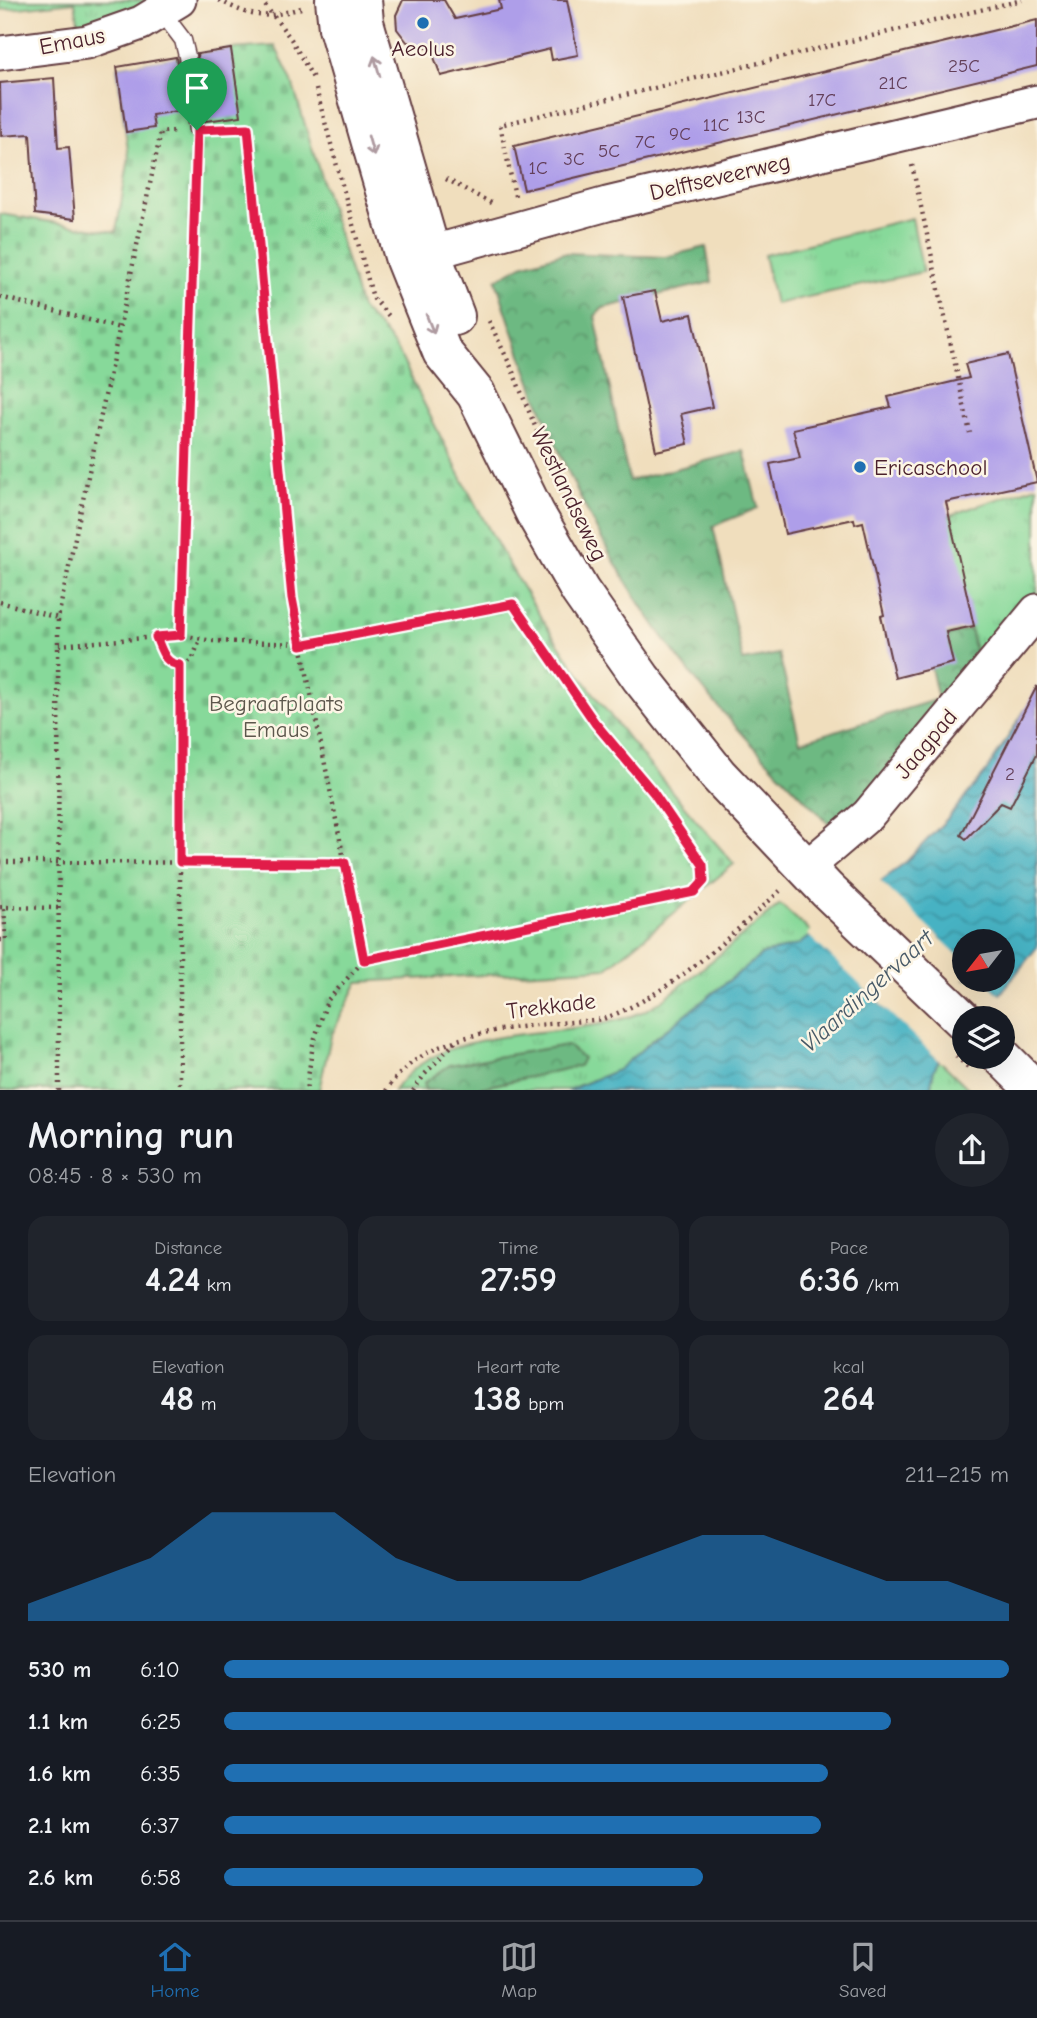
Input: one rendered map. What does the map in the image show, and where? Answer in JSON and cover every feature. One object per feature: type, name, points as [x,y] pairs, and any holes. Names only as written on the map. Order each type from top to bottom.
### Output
[{"type":"main road","name":"Westlandseweg","points":[[362,0],[364,22],[418,257]]},
{"type":"main road","name":"Westlandseweg","points":[[321,3],[338,28],[418,257],[466,344],[476,394],[535,513],[580,591],[641,678],[804,883],[952,1011]]},
{"type":"main road","points":[[1014,1069],[1035,1090]]},
{"type":"street","name":"Emaus","points":[[0,53],[87,42],[141,23],[170,6]]},
{"type":"street","name":"Delftseveerweg","points":[[418,257],[618,201],[1037,102]]},
{"type":"street","name":"Jaagpad","points":[[804,883],[868,815],[1037,611]]},
{"type":"lane","points":[[170,6],[187,56],[197,130]]},
{"type":"path","points":[[219,0],[245,14],[273,16],[321,3]]},
{"type":"path","points":[[261,0],[291,39],[312,74],[347,205]]},
{"type":"path","points":[[515,197],[500,125],[1022,0]]},
{"type":"path","points":[[59,1090],[58,618],[161,132],[248,128],[292,598],[364,960]]},
{"type":"path","points":[[181,635],[197,130]]},
{"type":"path","points":[[905,133],[970,433]]},
{"type":"path","points":[[440,173],[447,179],[451,192]]},
{"type":"path","points":[[0,297],[120,328]]},
{"type":"path","name":"Westlandseweg","points":[[488,319],[542,442]]},
{"type":"path","points":[[0,602],[58,618]]},
{"type":"path","points":[[59,645],[181,635],[200,639],[301,645],[513,604],[595,723],[653,792],[703,865],[704,881],[694,892],[364,960],[327,1001],[313,1044],[306,1090]]},
{"type":"path","points":[[156,637],[166,659],[174,665],[193,658],[200,639]]},
{"type":"path","points":[[180,665],[180,1090]]},
{"type":"path","points":[[0,862],[345,863]]},
{"type":"path","name":"Trekkade","points":[[386,1090],[394,1078],[418,1058],[443,1044],[486,1032],[603,1019],[620,1013],[666,987],[804,883]]},
{"type":"path","points":[[0,940],[6,940],[2,906],[58,908]]},
{"type":"path","points":[[413,1090],[456,1041]]},
{"type":"green space","points":[[0,0],[156,0],[129,16],[79,27],[75,2],[0,10]]},
{"type":"green space","name":"Begraafplaats Emaus","points":[[275,46],[291,79],[361,308],[399,353],[477,508],[551,634],[626,736],[734,864],[607,968],[358,982],[331,1036],[319,1090],[0,1090],[0,214],[116,232],[129,158],[117,67],[231,49]]},
{"type":"green space","points":[[912,218],[923,272],[775,304],[764,255]]},
{"type":"green space","points":[[706,247],[712,282],[603,308],[595,316],[629,481],[744,451],[758,508],[713,526],[743,661],[779,654],[800,742],[938,699],[925,641],[970,629],[981,681],[857,807],[828,823],[704,690],[655,626],[625,580],[598,533],[552,434],[496,280],[522,265],[563,253],[665,257]]},
{"type":"green space","points":[[1037,486],[1037,596],[981,681],[947,516]]},
{"type":"green space","points":[[780,904],[813,934],[798,945],[763,954],[618,1070],[567,1090],[471,1090],[578,1066],[567,1045],[450,1065],[424,1083],[425,1090],[395,1090],[416,1068],[443,1052],[475,1042],[612,1022],[642,1012],[675,990]]},
{"type":"green space","points":[[567,1045],[583,1058],[579,1066],[471,1090],[425,1090],[424,1083],[450,1065]]},
{"type":"green space","points":[[939,1060],[970,1090],[930,1090],[934,1069]]},
{"type":"water","name":"Vlaardingervaart","points":[[1037,691],[1037,947],[1015,975],[1015,929],[952,929],[952,992],[1002,992],[989,1006],[952,1006],[952,1046],[934,1069],[930,1090],[569,1090],[618,1070],[763,954],[798,945],[907,861],[948,818],[986,772]]},
{"type":"pier","points":[[878,879],[952,950],[952,992],[997,992],[1002,997],[994,1006],[952,1006],[952,1052],[942,1063],[807,934]]},
{"type":"building","points":[[403,0],[444,0],[455,19],[501,9],[499,0],[567,0],[578,55],[552,60],[550,49],[441,76],[431,49],[407,42],[397,29],[396,15]]},
{"type":"building","points":[[1037,20],[1037,66],[524,190],[514,146]]},
{"type":"building","points":[[231,49],[241,116],[206,121],[197,54]]},
{"type":"building","points":[[176,57],[184,110],[152,115],[154,128],[126,132],[117,67]]},
{"type":"building","points":[[54,78],[58,148],[69,147],[75,219],[35,214],[30,134],[1,136],[0,83]]},
{"type":"building","points":[[655,291],[662,321],[692,314],[712,407],[681,414],[688,444],[656,451],[623,297]]},
{"type":"building","points":[[1008,354],[1037,482],[946,502],[974,626],[946,632],[953,663],[895,678],[863,522],[855,524],[854,519],[785,534],[770,464],[800,458],[793,429],[891,407],[888,397],[969,378],[965,364]]},
{"type":"building","points":[[1037,686],[1037,754],[1010,807],[1001,803],[966,839],[961,835]]},
{"type":"place","name":"Aeolus","points":[[423,23]]},
{"type":"place","name":"Ericaschool","points":[[860,467]]},
{"type":"route","points":[[248,128],[292,598],[301,645],[513,604],[595,723],[653,792],[703,865],[704,881],[694,892],[364,960],[345,863],[180,862],[180,665],[174,665],[166,659],[156,637],[181,635],[197,130],[248,128]]}]
